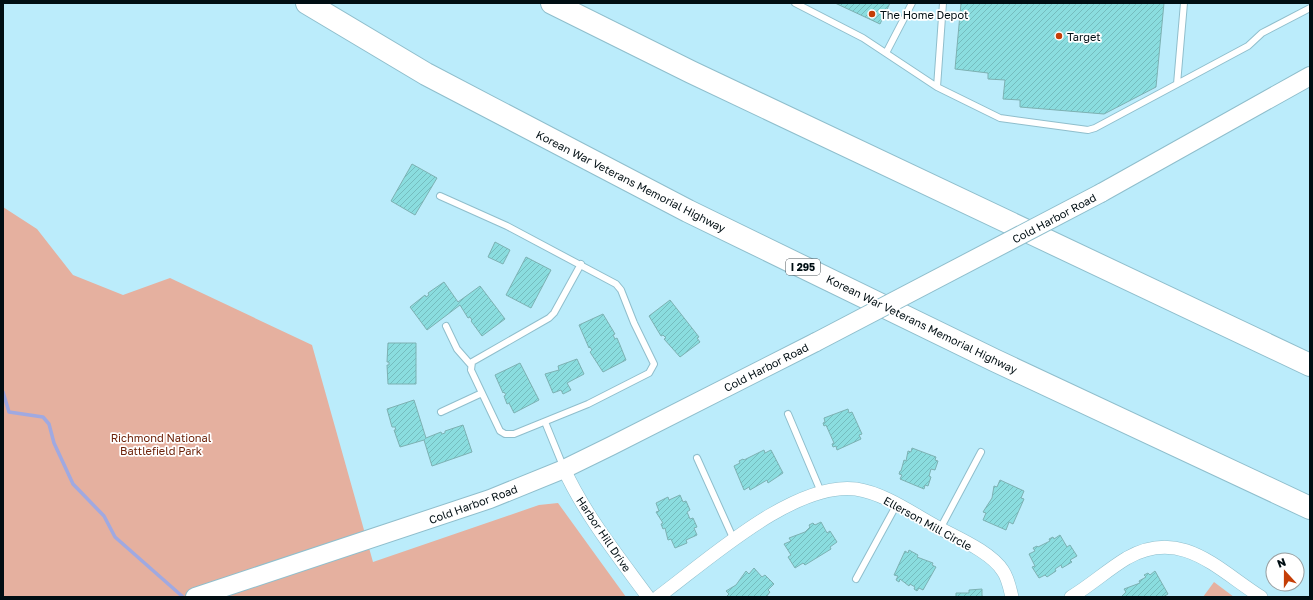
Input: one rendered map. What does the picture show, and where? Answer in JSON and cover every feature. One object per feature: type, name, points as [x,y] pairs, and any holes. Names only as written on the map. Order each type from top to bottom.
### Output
[{"type":"highway","name":"Korean War Veterans Memorial Highway","points":[[307,3],[426,74],[688,211],[994,360],[1310,508]]},
{"type":"highway","points":[[552,3],[699,75],[1310,365]]},
{"type":"main road","name":"Cold Harbor Road","points":[[195,597],[473,506],[564,469],[631,437],[816,342],[1101,193],[1310,76]]},
{"type":"street","name":"Harbor Hill Drive","points":[[564,469],[573,488],[613,550],[648,597]]},
{"type":"street","name":"Ellerson Mill Circle","points":[[658,597],[772,513],[821,492],[835,489],[856,489],[873,493],[897,504],[995,560],[1004,571],[1012,597]]},
{"type":"street","points":[[1072,597],[1105,572],[1134,555],[1153,548],[1168,547],[1190,550],[1209,560],[1261,597]]},
{"type":"lane","points":[[795,3],[863,38],[937,87],[1000,118],[1088,130],[1095,128],[1248,46],[1262,33],[1310,8]]},
{"type":"lane","points":[[886,53],[912,3]]},
{"type":"lane","points":[[937,87],[943,3]]},
{"type":"lane","points":[[1177,84],[1184,3]]},
{"type":"lane","points":[[440,196],[507,226],[581,264],[616,284],[621,290],[634,323],[654,364],[649,373],[588,404],[514,434],[505,434],[500,431],[470,365],[458,349],[446,326]]},
{"type":"lane","points":[[470,365],[472,362],[549,318],[554,313],[581,264]]},
{"type":"lane","points":[[441,412],[482,393]]},
{"type":"lane","points":[[788,414],[821,492]]},
{"type":"lane","points":[[545,422],[564,469]]},
{"type":"lane","points":[[940,529],[981,452]]},
{"type":"lane","points":[[697,458],[734,540]]},
{"type":"lane","points":[[856,580],[897,504]]},
{"type":"green space","name":"Richmond National Battlefield Park","points":[[3,207],[37,229],[73,275],[123,295],[170,278],[312,345],[373,562],[539,505],[558,503],[626,597],[3,597]]},
{"type":"green space","points":[[1214,582],[1234,597],[1203,597]]},
{"type":"building","name":"The Home Depot","points":[[835,3],[890,3],[880,24]]},
{"type":"building","name":"Target","points":[[961,3],[1164,3],[1156,87],[1104,114],[1020,107],[1020,100],[1003,99],[1005,80],[988,79],[988,73],[955,69]]},
{"type":"building","points":[[412,164],[437,178],[415,215],[391,201]]},
{"type":"building","points":[[495,242],[510,250],[503,264],[488,257]]},
{"type":"building","points":[[526,257],[551,270],[531,308],[506,295]]},
{"type":"building","points":[[444,282],[458,302],[480,286],[505,319],[482,336],[471,321],[472,320],[470,317],[468,318],[460,305],[427,330],[410,307],[425,295],[426,297],[429,295],[428,293]]},
{"type":"building","points":[[670,300],[699,337],[697,338],[700,342],[680,357],[664,339],[666,338],[663,335],[661,336],[649,316]]},
{"type":"building","points":[[603,314],[615,334],[613,335],[615,339],[617,338],[626,360],[603,372],[590,352],[592,350],[590,347],[589,348],[579,325]]},
{"type":"building","points":[[388,343],[416,343],[416,384],[388,384]]},
{"type":"building","points":[[577,359],[584,374],[567,383],[571,390],[563,394],[561,390],[553,393],[545,374],[559,370],[558,366]]},
{"type":"building","points":[[520,363],[539,400],[514,413],[509,403],[507,404],[504,396],[506,395],[504,392],[503,393],[495,375]]},
{"type":"building","points":[[414,400],[426,438],[441,432],[442,434],[445,433],[445,431],[463,425],[472,452],[432,466],[424,440],[400,447],[394,430],[396,430],[395,427],[392,427],[387,409]]},
{"type":"building","points":[[848,409],[849,413],[852,412],[862,434],[859,435],[861,439],[837,450],[836,446],[833,447],[832,444],[834,443],[826,425],[824,426],[824,418]]},
{"type":"building","points":[[912,448],[936,457],[935,460],[938,461],[935,470],[931,469],[929,476],[931,477],[928,486],[925,485],[924,489],[900,479],[902,475],[899,474],[904,460],[906,461],[908,451],[911,452]]},
{"type":"building","points":[[764,450],[765,453],[771,450],[783,473],[768,483],[767,480],[750,490],[749,487],[744,490],[734,466],[740,463],[739,461]]},
{"type":"building","points":[[1000,480],[1024,491],[1021,498],[1024,499],[1013,524],[1009,522],[1006,530],[983,520],[986,513],[983,512],[992,498],[994,486],[997,487]]},
{"type":"building","points":[[680,495],[683,502],[686,501],[690,510],[687,512],[690,519],[693,518],[697,527],[694,528],[697,535],[686,540],[687,543],[675,548],[671,539],[668,540],[665,528],[663,529],[661,524],[663,523],[656,512],[659,511],[656,503],[668,497],[669,500]]},
{"type":"building","points":[[821,522],[827,533],[830,531],[837,542],[830,547],[831,549],[805,565],[803,563],[795,568],[788,557],[791,555],[784,544],[791,541],[789,538],[805,532],[810,527],[809,525],[813,523],[815,525]]},
{"type":"building","points":[[1060,535],[1067,547],[1070,545],[1077,556],[1070,560],[1072,562],[1062,568],[1061,565],[1055,569],[1056,571],[1047,577],[1045,575],[1039,578],[1032,567],[1035,566],[1029,554],[1035,551],[1033,548],[1038,547],[1050,541],[1049,539],[1053,537],[1054,539]]},
{"type":"building","points":[[909,550],[918,555],[917,557],[933,563],[932,565],[936,567],[923,590],[919,588],[917,591],[914,589],[915,587],[910,584],[909,586],[900,579],[899,582],[896,580],[898,576],[894,575],[905,551],[908,553]]},
{"type":"building","points":[[754,568],[762,577],[765,575],[774,584],[768,590],[770,592],[766,597],[726,597],[729,594],[726,591],[736,585],[746,571],[749,574]]},
{"type":"building","points":[[1155,571],[1168,594],[1163,597],[1121,597],[1126,592],[1124,589],[1140,583],[1139,581],[1146,577],[1144,575],[1148,573],[1150,575]]},
{"type":"building","points":[[982,589],[982,596],[985,597],[956,597],[956,593],[969,593],[969,590]]},
{"type":"waterway","points":[[3,392],[9,412],[43,417],[49,424],[54,443],[73,484],[104,516],[115,537],[183,597]]},
{"type":"place","name":"The Home Depot","points":[[872,14]]},
{"type":"place","name":"Target","points":[[1059,36]]}]
